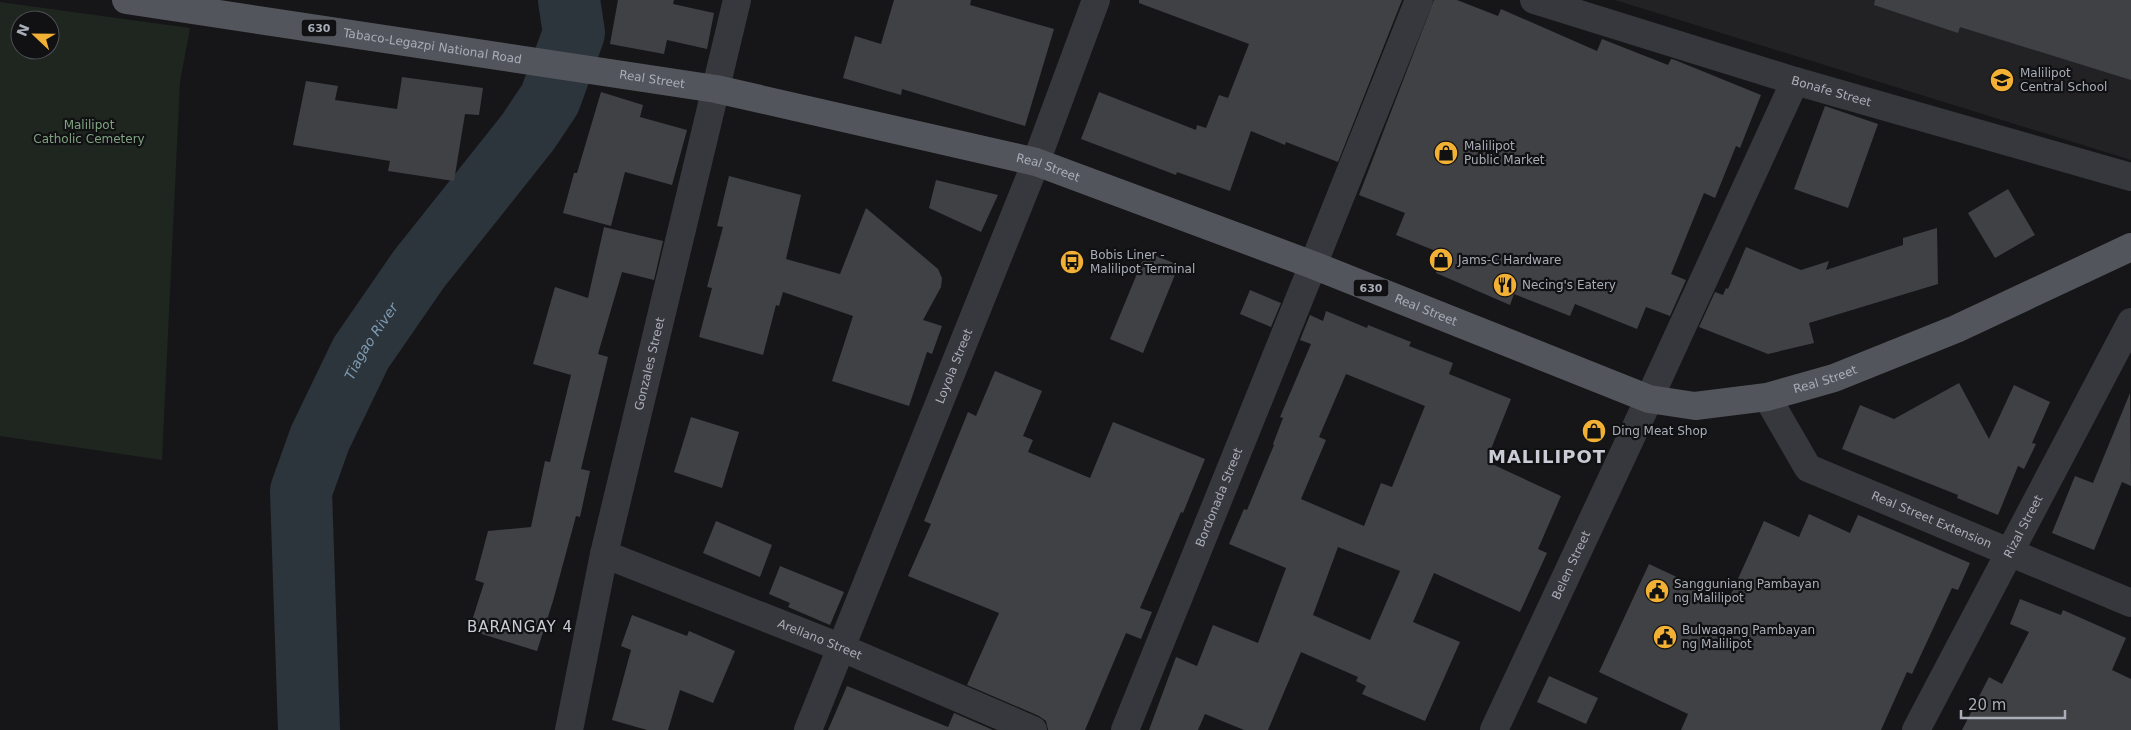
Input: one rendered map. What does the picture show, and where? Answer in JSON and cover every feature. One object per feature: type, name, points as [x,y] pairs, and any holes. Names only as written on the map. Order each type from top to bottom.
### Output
[{"type":"main road","name":"Tabaco-Legazpi National Road","points":[[126,0],[591,70]]},
{"type":"main road","name":"Real Street","points":[[591,70],[716,88],[1036,162],[1313,265],[1649,399],[1695,406],[1767,397],[1834,378],[1956,329],[2131,247]]},
{"type":"street","name":"Gonzales Street","points":[[569,730],[604,554],[737,0]]},
{"type":"street","name":"Loyola Street","points":[[808,730],[1036,162],[1096,0]]},
{"type":"street","name":"Bordonada Street","points":[[1125,730],[1419,0]]},
{"type":"street","name":"Bonafe Street","points":[[1534,0],[1794,81],[2131,177]]},
{"type":"street","name":"Belen Street","points":[[1494,730],[1649,399],[1794,81]]},
{"type":"street","name":"Rizal Street","points":[[1916,730],[2008,552],[2131,322]]},
{"type":"street","name":"Real Street Extension","points":[[1767,397],[1808,468],[2131,603]]},
{"type":"street","name":"Arellano Street","points":[[604,554],[842,648],[1033,730]]},
{"type":"shaded area","name":"Malilipot Central School","points":[[1615,0],[2131,0],[2131,160]]},
{"type":"green space","name":"Malilipot Catholic Cemetery","points":[[0,2],[58,10],[10,10],[10,60],[60,60],[60,10],[190,28],[180,82],[162,460],[0,436]]},
{"type":"building","points":[[618,0],[674,0],[673,4],[714,13],[707,49],[667,40],[664,54],[610,44]]},
{"type":"building","points":[[894,0],[971,0],[970,5],[1054,29],[1025,126],[902,89],[901,95],[843,78],[855,36],[881,44]]},
{"type":"building","points":[[1139,0],[1402,0],[1338,162],[1286,142],[1285,145],[1251,131],[1230,191],[1177,172],[1176,175],[1081,139],[1099,92],[1196,130],[1197,125],[1206,128],[1219,95],[1228,98],[1249,44],[1139,3]]},
{"type":"building","points":[[1434,0],[1457,0],[1498,16],[1501,9],[1597,51],[1602,39],[1668,65],[1671,59],[1675,60],[1761,95],[1740,148],[1736,146],[1715,198],[1704,193],[1671,274],[1686,280],[1670,316],[1646,307],[1637,329],[1575,304],[1570,316],[1514,294],[1510,305],[1436,273],[1443,254],[1396,235],[1405,213],[1359,195]]},
{"type":"building","points":[[1875,0],[2131,0],[2131,80],[1960,27],[1958,33],[1874,5]]},
{"type":"building","points":[[402,77],[483,88],[479,115],[465,114],[454,181],[388,171],[390,161],[293,145],[306,81],[338,86],[335,100],[397,109]]},
{"type":"building","points":[[601,92],[643,105],[640,117],[687,130],[672,185],[625,172],[611,226],[563,213]]},
{"type":"building","points":[[1825,106],[1878,124],[1848,208],[1794,189]]},
{"type":"building","points":[[729,176],[801,195],[786,259],[840,274],[866,208],[938,269],[942,278],[941,287],[923,320],[942,326],[932,354],[927,352],[909,406],[832,381],[853,316],[783,292],[779,306],[776,305],[763,355],[699,337],[712,288],[707,287],[723,227],[717,226]]},
{"type":"building","points":[[936,180],[998,195],[981,232],[929,208]]},
{"type":"building","points":[[2008,189],[2035,235],[1995,258],[1968,213]]},
{"type":"building","points":[[604,227],[663,241],[654,280],[622,272],[598,354],[608,357],[581,469],[590,471],[580,517],[576,516],[537,651],[469,630],[484,583],[475,580],[488,531],[531,527],[545,461],[550,462],[571,375],[533,364],[555,287],[588,298]]},
{"type":"building","points":[[1937,228],[1938,284],[1809,323],[1814,343],[1768,354],[1699,327],[1715,292],[1723,295],[1726,288],[1728,289],[1746,247],[1801,270],[1829,261],[1826,270],[1903,245],[1903,238]]},
{"type":"building","points":[[1146,252],[1179,265],[1143,353],[1110,339]]},
{"type":"building","points":[[1250,290],[1281,303],[1271,327],[1240,314]]},
{"type":"building","points":[[1326,311],[1367,328],[1368,325],[1411,342],[1409,346],[1453,363],[1449,374],[1511,399],[1491,449],[1500,453],[1494,465],[1561,496],[1538,549],[1547,553],[1520,612],[1434,573],[1413,622],[1460,642],[1425,721],[1362,694],[1366,686],[1356,681],[1358,677],[1301,652],[1268,730],[1244,730],[1205,714],[1198,730],[1149,730],[1176,657],[1197,666],[1213,625],[1258,643],[1286,568],[1229,544],[1244,509],[1247,510],[1274,445],[1283,418],[1280,417],[1311,344],[1300,340],[1310,315],[1323,321]],"holes":[[[1346,374],[1425,406],[1392,487],[1381,483],[1364,526],[1301,499],[1326,440],[1319,437]],[[1338,547],[1400,571],[1370,640],[1313,615]]]},
{"type":"building","points":[[995,371],[1042,391],[1023,436],[1033,440],[1028,452],[1090,478],[1113,422],[1205,459],[1140,608],[1152,612],[1141,639],[1126,633],[1085,730],[1048,730],[1046,721],[1039,716],[967,685],[999,613],[908,576],[931,524],[924,521],[968,412],[976,416]]},
{"type":"building","points":[[1959,383],[1989,439],[2014,385],[2050,402],[2032,443],[2036,444],[2024,469],[2018,466],[1998,515],[1957,498],[1958,495],[1842,449],[1860,405],[1894,419]]},
{"type":"building","points":[[2130,393],[2131,486],[2122,482],[2094,550],[2052,533],[2075,476],[2093,483]]},
{"type":"building","points":[[691,417],[739,432],[722,488],[674,472]]},
{"type":"building","points":[[1809,514],[1850,533],[1858,515],[1970,563],[1958,590],[1952,588],[1912,674],[1907,672],[1881,730],[1681,730],[1688,714],[1599,672],[1649,564],[1728,601],[1764,521],[1799,537]]},
{"type":"building","points":[[716,521],[772,545],[760,577],[703,553]]},
{"type":"building","points":[[780,566],[844,592],[830,625],[788,607],[790,603],[769,594]]},
{"type":"building","points":[[2020,599],[2061,615],[2063,610],[2126,638],[2112,670],[2131,679],[2131,730],[1962,730],[1989,677],[2002,684],[2029,632],[2010,624]]},
{"type":"building","points":[[632,615],[687,636],[689,631],[735,651],[713,703],[680,690],[668,730],[647,730],[612,720],[631,650],[621,646]]},
{"type":"building","points":[[1549,676],[1598,698],[1586,724],[1537,702]]},
{"type":"building","points":[[847,686],[948,727],[954,713],[993,730],[828,730]]},
{"type":"waterway","name":"Tiagao River","points":[[309,730],[301,491],[320,438],[361,353],[419,269],[528,132],[550,99],[574,33],[569,0]]},
{"type":"place","name":"Malilipot Central School","points":[[2002,80]]},
{"type":"place","name":"Malilipot Public Market","points":[[1446,153]]},
{"type":"place","name":"Jams-C Hardware","points":[[1441,260]]},
{"type":"place","name":"Bobis Liner - Malilipot Terminal","points":[[1072,262]]},
{"type":"place","name":"Necing's Eatery","points":[[1505,285]]},
{"type":"place","name":"Ding Meat Shop","points":[[1594,431]]},
{"type":"place","name":"Sangguniang Pambayan ng Malilipot","points":[[1657,591]]},
{"type":"place","name":"Bulwagang Pambayan ng Malilipot","points":[[1665,637]]},
{"type":"district","name":"MALILIPOT","points":[[1547,456]]},
{"type":"district","name":"BARANGAY 4","points":[[520,627]]}]
